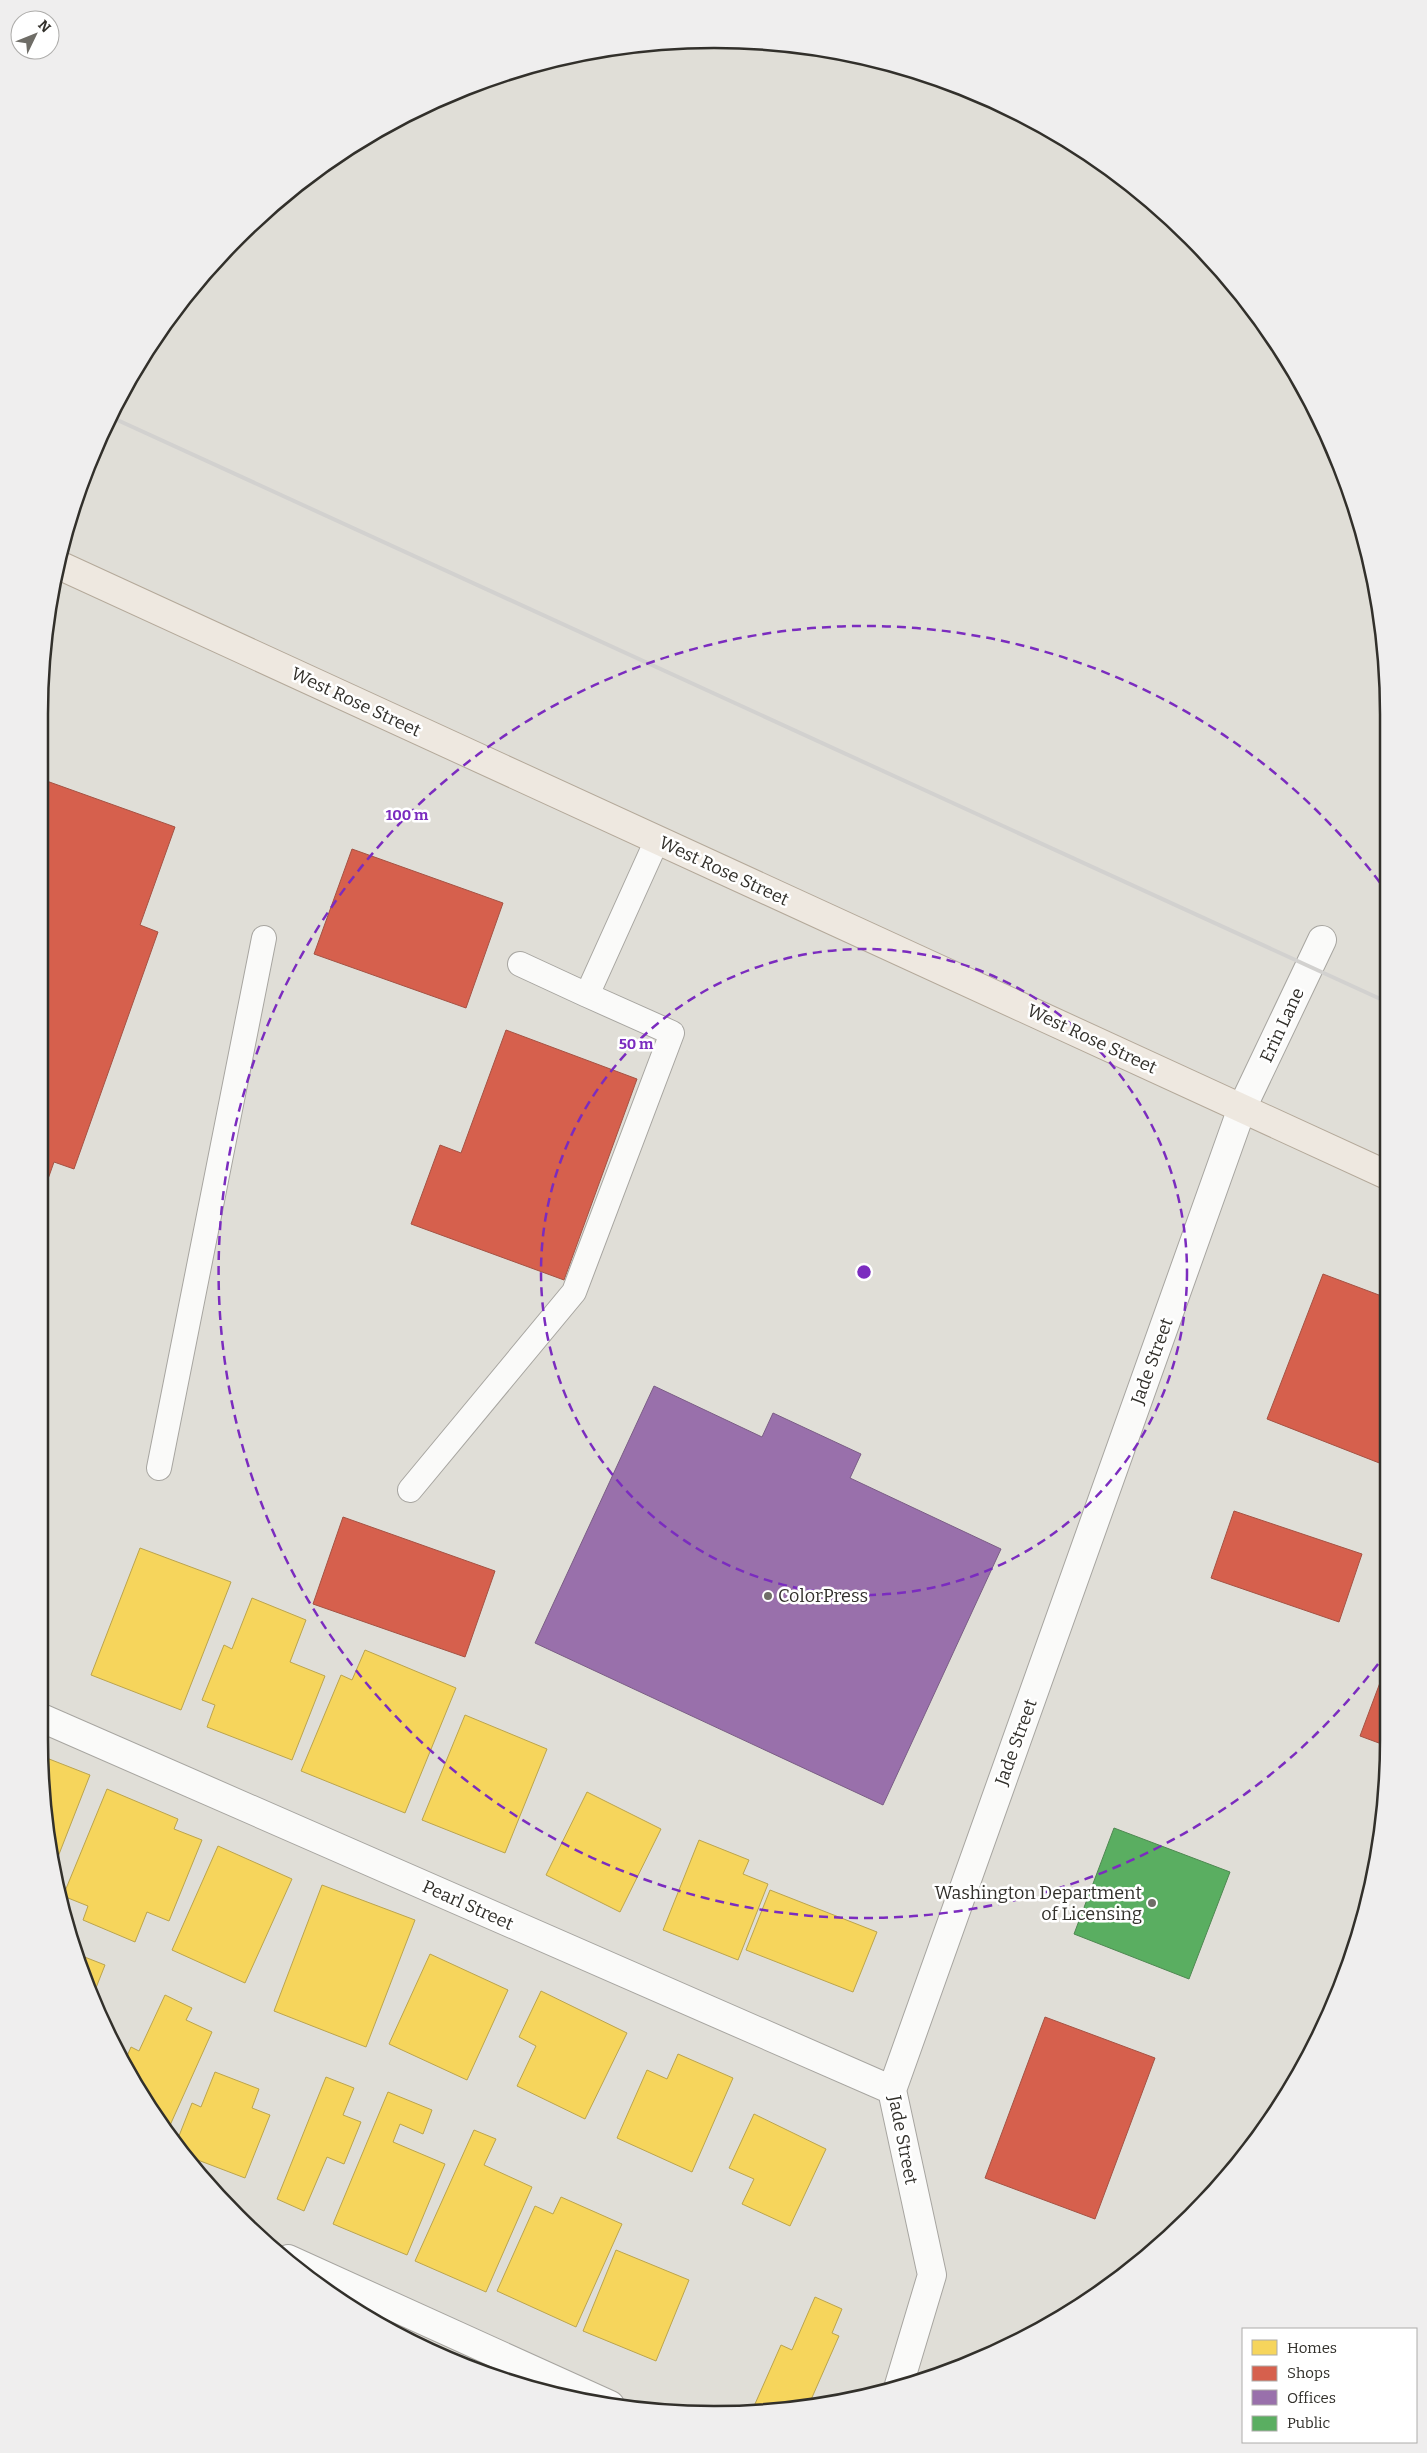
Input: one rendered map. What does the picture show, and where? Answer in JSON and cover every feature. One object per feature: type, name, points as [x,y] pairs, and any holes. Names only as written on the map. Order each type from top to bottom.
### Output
[{"type":"main road","name":"West Rose Street","points":[[64,567],[1380,1172]]},
{"type":"street","name":"Erin Lane","points":[[1242,1108],[1322,940]]},
{"type":"street","name":"Jade Street","points":[[901,2378],[932,2275],[892,2090],[1242,1108]]},
{"type":"street","name":"Pearl Street","points":[[48,1721],[892,2090]]},
{"type":"street","points":[[308,2268],[583,2393]]},
{"type":"lane","points":[[587,995],[657,840]]},
{"type":"lane","points":[[159,1468],[264,938]]},
{"type":"lane","points":[[410,1490],[574,1292],[672,1033],[520,964]]},
{"type":"building: Homes","points":[[140,1548],[231,1582],[181,1710],[91,1675]]},
{"type":"building: Homes","points":[[252,1598],[306,1620],[290,1662],[325,1676],[292,1760],[207,1727],[215,1705],[202,1700],[224,1645],[232,1649]]},
{"type":"building: Homes","points":[[365,1650],[456,1688],[405,1813],[301,1771],[341,1675],[352,1680]]},
{"type":"building: Homes","points":[[465,1715],[547,1749],[505,1853],[422,1820]]},
{"type":"building: Homes","points":[[48,1759],[90,1775],[58,1857],[53,1826]]},
{"type":"building: Homes","points":[[107,1789],[178,1819],[174,1829],[202,1840],[169,1921],[147,1912],[135,1942],[83,1920],[88,1906],[67,1897],[65,1891]]},
{"type":"building: Homes","points":[[587,1792],[661,1829],[620,1912],[546,1875]]},
{"type":"building: Homes","points":[[699,1840],[749,1860],[743,1874],[768,1884],[738,1960],[663,1930]]},
{"type":"building: Homes","points":[[218,1846],[292,1879],[245,1983],[172,1950]]},
{"type":"building: Homes","points":[[322,1885],[415,1920],[366,2047],[274,2011]]},
{"type":"building: Homes","points":[[770,1890],[877,1932],[853,1992],[746,1950]]},
{"type":"building: Homes","points":[[430,1954],[508,1990],[467,2080],[389,2044]]},
{"type":"building: Homes","points":[[84,1957],[105,1965],[96,1988]]},
{"type":"building: Homes","points":[[541,1991],[627,2033],[585,2119],[517,2086],[536,2046],[519,2037]]},
{"type":"building: Homes","points":[[165,1995],[192,2008],[186,2020],[212,2032],[170,2125],[128,2055],[131,2047],[139,2051]]},
{"type":"building: Homes","points":[[678,2054],[733,2078],[692,2172],[617,2138],[647,2070],[667,2079]]},
{"type":"building: Homes","points":[[215,2072],[259,2089],[252,2108],[270,2115],[245,2178],[197,2160],[179,2136],[192,2103],[201,2107]]},
{"type":"building: Homes","points":[[326,2077],[354,2088],[343,2115],[361,2122],[344,2164],[327,2157],[304,2211],[277,2199]]},
{"type":"building: Homes","points":[[388,2092],[432,2110],[423,2134],[400,2124],[393,2142],[445,2164],[407,2255],[333,2224]]},
{"type":"building: Homes","points":[[754,2114],[826,2149],[790,2226],[742,2204],[754,2179],[729,2168]]},
{"type":"building: Homes","points":[[474,2130],[496,2139],[484,2165],[532,2187],[486,2292],[415,2261]]},
{"type":"building: Homes","points":[[561,2197],[622,2224],[576,2327],[497,2291],[535,2206],[553,2214]]},
{"type":"building: Homes","points":[[616,2250],[689,2280],[656,2361],[583,2331]]},
{"type":"building: Homes","points":[[815,2297],[842,2309],[832,2333],[839,2336],[812,2398],[755,2404],[781,2345],[792,2350]]},
{"type":"building: Shops","points":[[48,782],[175,827],[140,925],[158,932],[74,1169],[54,1162],[48,1179]]},
{"type":"building: Shops","points":[[352,849],[503,903],[466,1008],[314,954]]},
{"type":"building: Shops","points":[[506,1030],[637,1079],[564,1280],[411,1224],[440,1145],[461,1153]]},
{"type":"building: Shops","points":[[1323,1274],[1380,1295],[1380,1463],[1267,1419]]},
{"type":"building: Shops","points":[[1234,1511],[1362,1554],[1339,1622],[1211,1578]]},
{"type":"building: Shops","points":[[343,1517],[495,1571],[465,1657],[313,1604]]},
{"type":"building: Shops","points":[[1380,1683],[1380,1743],[1360,1736]]},
{"type":"building: Shops","points":[[1045,2017],[1155,2058],[1095,2219],[985,2178]]},
{"type":"building: Offices","name":"ColorPress","points":[[654,1386],[762,1437],[773,1413],[861,1454],[850,1478],[1001,1549],[883,1805],[535,1643]]},
{"type":"building: Public","name":"Washington Department of Licensing","points":[[1114,1828],[1230,1872],[1189,1979],[1074,1934]]},
{"type":"railway","points":[[116,419],[1380,999]]},
{"type":"place","name":"ColorPress","points":[[768,1596]]},
{"type":"place","name":"Washington Department of Licensing","points":[[1152,1903]]}]
